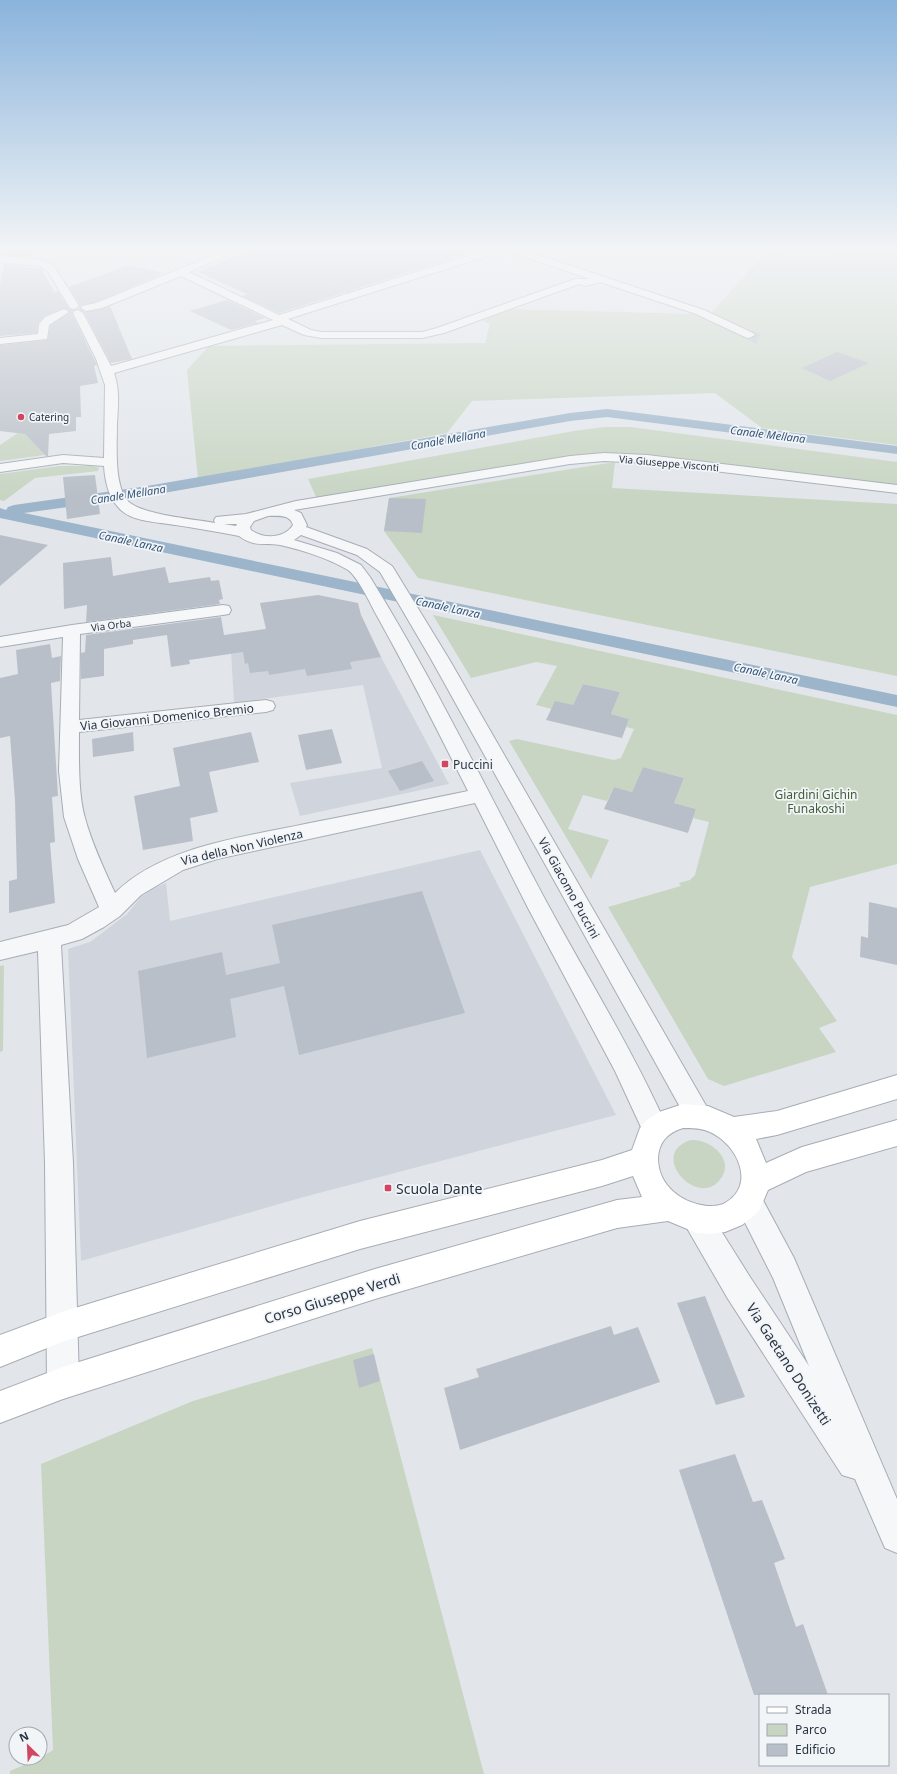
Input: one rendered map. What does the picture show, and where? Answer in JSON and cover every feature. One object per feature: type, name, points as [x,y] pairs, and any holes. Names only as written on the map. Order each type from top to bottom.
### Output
[{"type":"street","points":[[0,341],[43,337],[43,333]]},
{"type":"street","points":[[87,333],[107,371],[110,384],[110,462],[117,495],[127,508],[136,512],[172,520],[246,525],[247,536],[260,540],[278,540],[332,556],[355,568],[362,577],[413,665],[539,908],[625,1064],[655,1129]]},
{"type":"street","points":[[107,371],[237,333]]},
{"type":"street","points":[[312,333],[322,335],[429,333]]},
{"type":"street","points":[[745,333],[750,335]]},
{"type":"street","points":[[63,459],[110,441]]},
{"type":"street","name":"Via Giuseppe Visconti","points":[[246,525],[264,512],[277,511],[296,505],[570,460],[604,457],[647,459],[897,489]]},
{"type":"street","points":[[0,468],[63,459],[110,462]]},
{"type":"street","name":"Via Giuseppe Visconti","points":[[278,540],[287,538],[298,524],[307,508],[322,501]]},
{"type":"street","name":"Via Giacomo Puccini","points":[[277,511],[293,515],[298,524],[362,552],[386,568],[440,659],[699,1116]]},
{"type":"street","name":"Via Orba","points":[[0,642],[72,630],[223,610]]},
{"type":"street","name":"Via Giovanni Domenico Bremio","points":[[72,630],[69,771],[74,817],[89,859],[112,910]]},
{"type":"street","points":[[413,665],[440,659]]},
{"type":"street","name":"Via Giovanni Domenico Bremio","points":[[69,727],[266,706]]},
{"type":"street","name":"Via della Non Violenza","points":[[0,951],[74,933],[96,922],[112,910],[133,889],[175,864],[216,851],[481,795]]},
{"type":"street","points":[[49,940],[59,1163],[63,1383]]},
{"type":"street","points":[[731,1130],[777,1123],[897,1086]]},
{"type":"street","points":[[752,1192],[755,1168],[750,1154],[742,1141],[731,1130],[716,1121],[699,1116],[683,1116],[668,1121],[655,1129],[646,1143],[643,1159],[646,1177],[655,1194],[669,1207],[684,1216],[698,1220],[718,1220],[736,1214],[752,1192],[802,1160],[897,1133]]},
{"type":"street","points":[[0,1351],[62,1327],[360,1235],[602,1173],[643,1159]]},
{"type":"street","name":"Via Gaetano Donizetti","points":[[752,1192],[890,1522]]},
{"type":"street","name":"Corso Giuseppe Verdi","points":[[0,1407],[63,1383],[375,1284],[617,1214],[669,1207]]},
{"type":"street","name":"Via Gaetano Donizetti","points":[[698,1220],[739,1288],[890,1522]]},
{"type":"shaded area","points":[[361,615],[381,657],[449,784],[300,816],[290,783],[382,768],[363,685],[234,703],[230,634]]},
{"type":"shaded area","points":[[480,850],[616,1115],[300,1198],[81,1261],[68,949],[90,942],[127,914],[141,897],[152,889],[166,883],[170,921]]},
{"type":"green space","points":[[488,333],[739,333],[746,336],[754,333],[897,333],[897,445],[762,428],[715,393],[472,401],[447,433],[198,479],[187,370],[209,346],[485,343]]},
{"type":"green space","points":[[605,427],[630,427],[897,462],[897,485],[647,455],[602,453],[567,457],[317,499],[308,479],[574,431]]},
{"type":"green space","points":[[18,433],[25,434],[45,455],[0,461],[0,445]]},
{"type":"green space","points":[[615,462],[612,488],[897,504],[897,676],[418,578],[384,531],[389,498]]},
{"type":"green space","points":[[60,466],[93,466],[99,468],[98,471],[35,478],[4,501],[0,500],[0,474]]},
{"type":"green space","name":"Giardini Gichin Funakoshi","points":[[433,615],[897,715],[897,864],[810,887],[792,957],[837,1021],[819,1028],[836,1052],[724,1086],[708,1079],[608,907],[681,886],[679,883],[690,880],[695,875],[709,822],[693,818],[696,809],[674,803],[684,778],[643,767],[632,792],[614,787],[607,801],[583,795],[568,829],[609,840],[591,879],[509,741],[517,739],[614,760],[621,758],[634,729],[626,727],[629,719],[611,714],[620,692],[583,684],[573,705],[552,709],[536,705],[557,666],[536,662],[471,678]]},
{"type":"green space","points":[[4,965],[3,1051],[0,1052],[0,966]]},
{"type":"green space","points":[[691,1140],[707,1143],[720,1153],[724,1160],[725,1167],[723,1174],[718,1182],[708,1188],[698,1187],[688,1183],[680,1175],[675,1165],[674,1155],[679,1147]]},
{"type":"green space","points":[[372,1348],[484,1774],[10,1774],[10,1771],[22,1766],[48,1766],[48,1753],[53,1750],[41,1464],[193,1401]]},
{"type":"building","points":[[0,333],[37,333],[37,333],[0,336]]},
{"type":"building","points":[[49,333],[81,333],[97,365],[94,366],[98,383],[80,386],[81,417],[76,417],[76,431],[49,434],[48,456],[46,456],[25,434],[0,431],[0,345],[48,340]]},
{"type":"building","points":[[95,333],[121,333],[132,359],[111,363]]},
{"type":"building","points":[[837,352],[869,363],[830,381],[802,368]]},
{"type":"building","points":[[95,475],[100,514],[67,519],[63,477]]},
{"type":"building","points":[[389,498],[426,499],[422,533],[384,531]]},
{"type":"building","points":[[0,535],[48,545],[0,586]]},
{"type":"building","points":[[111,557],[113,576],[165,567],[169,583],[210,577],[211,581],[219,580],[223,599],[219,600],[220,604],[86,622],[87,605],[64,609],[63,563]]},
{"type":"building","points":[[318,595],[358,603],[361,615],[381,657],[350,662],[352,669],[307,676],[305,669],[269,675],[268,671],[250,673],[248,663],[245,664],[243,652],[189,660],[190,664],[171,667],[167,635],[133,640],[133,644],[104,649],[104,676],[81,679],[81,653],[85,652],[86,635],[221,617],[224,635],[266,629],[260,603]]},
{"type":"building","points":[[50,644],[52,658],[61,656],[60,681],[51,683],[58,796],[52,797],[55,842],[50,843],[55,903],[9,913],[9,881],[17,879],[15,800],[10,736],[0,738],[0,678],[18,674],[16,650]]},
{"type":"building","points":[[583,684],[620,692],[611,714],[629,719],[622,738],[546,720],[555,701],[573,705]]},
{"type":"building","points":[[332,729],[342,763],[306,770],[298,735]]},
{"type":"building","points":[[133,732],[134,751],[93,757],[92,739]]},
{"type":"building","points":[[251,732],[259,762],[209,772],[218,812],[190,818],[193,841],[143,850],[134,796],[180,786],[173,748]]},
{"type":"building","points":[[422,761],[434,781],[400,791],[388,771]]},
{"type":"building","points":[[643,767],[684,778],[674,803],[696,809],[688,833],[604,809],[614,787],[632,792]]},
{"type":"building","points":[[422,891],[465,1013],[299,1055],[284,986],[230,999],[236,1037],[147,1058],[138,971],[222,952],[226,975],[280,963],[272,925]]},
{"type":"building","points":[[869,902],[897,908],[897,965],[860,957],[861,936],[868,938]]},
{"type":"building","points":[[705,1296],[745,1397],[716,1405],[677,1303]]},
{"type":"building","points":[[611,1326],[614,1335],[638,1327],[660,1382],[460,1450],[444,1388],[479,1377],[476,1369]]},
{"type":"building","points":[[374,1354],[380,1381],[359,1388],[353,1360]]},
{"type":"building","points":[[735,1454],[753,1502],[762,1500],[785,1559],[774,1563],[796,1627],[803,1624],[828,1694],[754,1695],[679,1470]]},
{"type":"waterway","name":"Canale Mellana","points":[[14,510],[141,492],[570,417],[607,413],[897,450]]},
{"type":"waterway","name":"Canale Lanza","points":[[0,513],[897,701]]},
{"type":"tunnel","points":[[749,335],[762,341]]},
{"type":"place","name":"Catering","points":[[21,417]]},
{"type":"place","name":"Puccini","points":[[445,764]]},
{"type":"place","name":"Scuola Dante","points":[[388,1188]]}]
